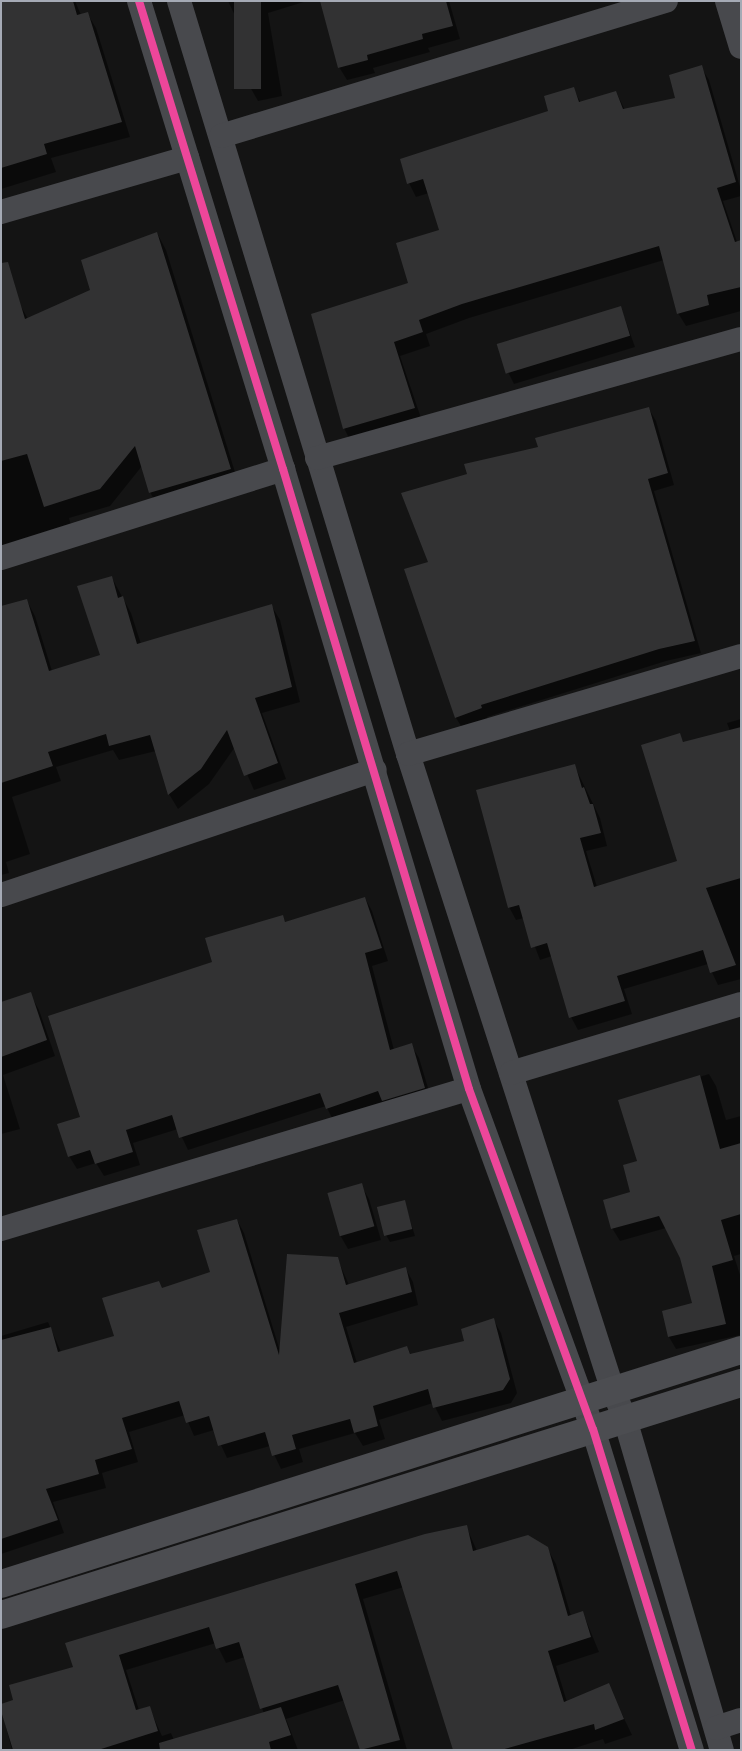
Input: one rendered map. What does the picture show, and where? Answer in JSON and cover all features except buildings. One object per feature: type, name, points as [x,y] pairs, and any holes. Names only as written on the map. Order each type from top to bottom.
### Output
[{"type":"street","points":[[139,1],[284,469],[375,770],[468,1089],[580,1400],[593,1429],[689,1749]]},
{"type":"street","points":[[179,1],[408,754],[612,1388],[625,1419],[719,1739],[741,1720]]},
{"type":"street","points":[[221,136],[666,1]]},
{"type":"street","points":[[727,1],[741,47]]},
{"type":"street","points":[[1,212],[187,158]]},
{"type":"street","points":[[317,458],[741,339]]},
{"type":"street","points":[[1,558],[284,469]]},
{"type":"street","points":[[408,754],[741,656]]},
{"type":"street","points":[[1,895],[375,770]]},
{"type":"street","points":[[511,1074],[741,1004]]},
{"type":"street","points":[[1,1229],[468,1089]]},
{"type":"street","points":[[1,1584],[580,1400],[612,1388],[741,1350]]},
{"type":"street","points":[[1,1615],[741,1383]]},
{"type":"cycle path","points":[[139,1],[283,469],[469,1089],[593,1429],[692,1750]]}]
